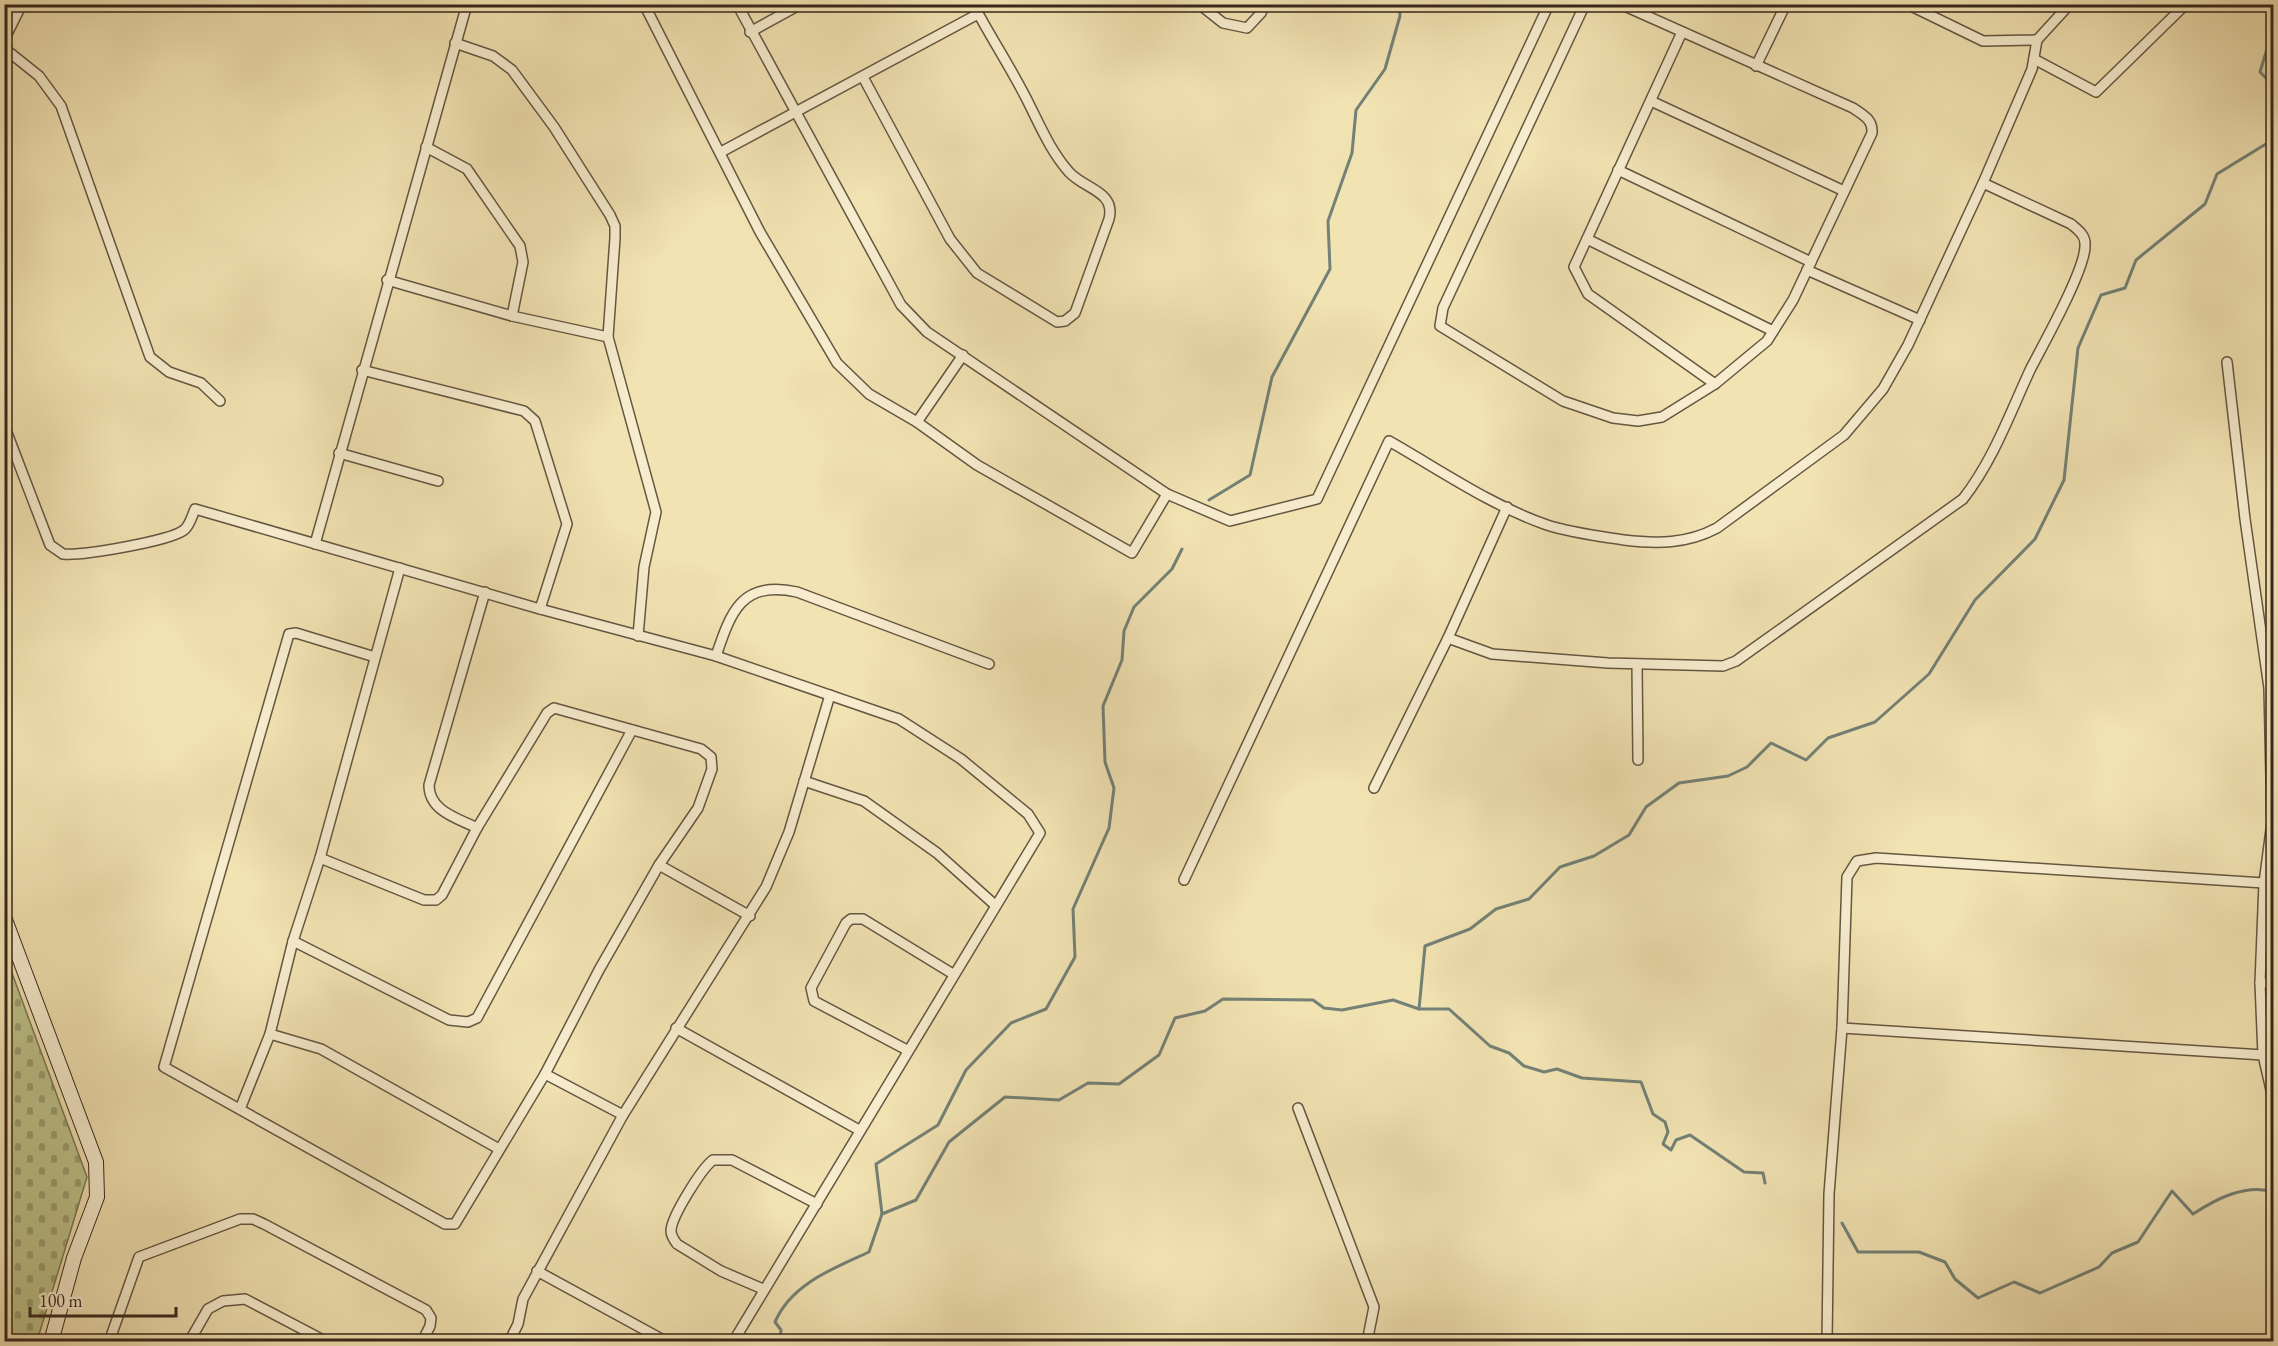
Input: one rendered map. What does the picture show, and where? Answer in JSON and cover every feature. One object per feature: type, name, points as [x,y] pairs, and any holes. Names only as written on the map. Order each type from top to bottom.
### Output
[{"type":"street","points":[[4,40],[22,4]]},
{"type":"street","points":[[315,544],[387,280],[467,4]]},
{"type":"street","points":[[648,4],[648,10],[760,232],[837,363],[869,394],[917,422],[977,465],[1132,553],[1167,494]]},
{"type":"street","points":[[736,4],[901,305],[927,332],[1167,494],[1230,521],[1317,499],[1549,4]]},
{"type":"street","points":[[750,32],[801,4]]},
{"type":"street","points":[[863,77],[950,239],[967,263],[977,273],[1057,322],[1065,321],[1076,313],[1109,219],[1111,206],[1108,199],[1071,174],[1050,147],[1025,96],[973,4]]},
{"type":"street","points":[[1199,4],[1223,23],[1247,28],[1261,14],[1264,4]]},
{"type":"street","points":[[1585,4],[1443,308],[1440,326],[1563,401],[1613,418],[1638,421],[1662,417],[1715,384],[1761,348],[1793,300],[1872,133],[1870,120],[1853,108],[1620,4]]},
{"type":"street","points":[[1756,66],[1786,4]]},
{"type":"street","points":[[1907,4],[1983,40],[2037,40]]},
{"type":"street","points":[[1184,880],[1389,441],[1507,507],[1547,525],[1582,534],[1646,543],[1677,542],[1698,538],[1717,528],[1844,435],[1883,389],[1920,320],[1983,183],[2034,59],[2037,40],[2070,4]]},
{"type":"street","points":[[2034,59],[2096,92],[2186,4]]},
{"type":"street","points":[[721,152],[978,14]]},
{"type":"street","points":[[1682,32],[1574,267],[1588,294],[1715,384]]},
{"type":"street","points":[[455,43],[493,56],[512,70],[554,127],[615,226],[608,337],[656,512],[655,526],[644,567],[638,636]]},
{"type":"street","points":[[4,48],[39,76],[61,106],[150,357],[169,372],[201,383],[220,401]]},
{"type":"street","points":[[1650,101],[1844,191]]},
{"type":"street","points":[[426,147],[467,169],[520,246],[523,262],[512,316]]},
{"type":"street","points":[[1618,170],[1920,320]]},
{"type":"street","points":[[1448,638],[1492,654],[1712,668],[1736,661],[1963,499],[1978,479],[2073,282],[2085,245],[2080,231],[2071,224],[1983,183]]},
{"type":"street","points":[[1587,239],[1773,331]]},
{"type":"street","points":[[387,280],[512,316],[608,337]]},
{"type":"street","points":[[917,422],[963,355]]},
{"type":"street","points":[[2227,362],[2245,519],[2271,688],[2273,822],[2264,883],[2260,983],[2263,1055],[2274,1103]]},
{"type":"street","points":[[362,370],[524,411],[536,421],[567,515],[567,524],[540,609]]},
{"type":"street","points":[[4,425],[50,545],[63,554],[131,546],[179,532],[188,526],[195,509],[540,609],[716,656],[898,718],[961,759],[1028,814],[1040,832],[733,1341]]},
{"type":"street","points":[[339,453],[438,481]]},
{"type":"street","points":[[1374,788],[1448,638],[1507,507]]},
{"type":"street","points":[[240,1109],[270,1034],[293,941],[320,858],[400,568]]},
{"type":"street","points":[[716,656],[732,612],[757,590],[769,588],[797,592],[989,664]]},
{"type":"street","points":[[477,828],[437,807],[429,795],[429,785],[485,592]]},
{"type":"street","points":[[320,858],[424,900],[436,900],[442,896],[477,828],[551,710],[559,709],[701,749],[708,753],[712,761],[712,769],[698,808],[659,865],[599,970],[544,1074],[459,1220],[450,1225],[164,1067],[285,641],[289,634],[296,633],[375,657]]},
{"type":"street","points":[[1637,664],[1638,760]]},
{"type":"street","points":[[510,1341],[518,1324],[523,1299],[537,1271],[623,1115],[676,1028],[750,916],[781,854],[830,695]]},
{"type":"street","points":[[293,941],[449,1020],[468,1022],[477,1018],[632,730]]},
{"type":"street","points":[[804,780],[855,797],[870,805],[937,854],[995,904]]},
{"type":"street","points":[[1827,1341],[1829,1194],[1842,1028],[1847,878],[1857,861],[1876,858],[2264,883]]},
{"type":"street","points":[[659,865],[750,916]]},
{"type":"street","points":[[4,917],[96,1162],[97,1197],[74,1258],[51,1341]]},
{"type":"street","points":[[907,1050],[814,1001],[811,996],[811,988],[846,923],[857,918],[863,919],[953,974]]},
{"type":"street","points":[[2260,983],[2274,983]]},
{"type":"street","points":[[676,1028],[859,1130]]},
{"type":"street","points":[[1842,1028],[2263,1055]]},
{"type":"street","points":[[270,1034],[321,1049],[499,1149]]},
{"type":"street","points":[[544,1074],[623,1115]]},
{"type":"street","points":[[1298,1108],[1374,1307],[1367,1341]]},
{"type":"street","points":[[763,1290],[721,1271],[677,1244],[673,1238],[672,1227],[696,1181],[713,1161],[732,1160],[817,1204]]},
{"type":"street","points":[[110,1341],[139,1257],[240,1219],[258,1222],[426,1310],[431,1318],[430,1326],[422,1341]]},
{"type":"street","points":[[537,1271],[667,1341]]},
{"type":"street","points":[[189,1341],[208,1309],[223,1301],[245,1299],[327,1341]]},
{"type":"green space","points":[[5,954],[87,1177],[37,1341],[5,1341]]},
{"type":"waterway","points":[[1209,500],[1250,475],[1272,377],[1330,269],[1328,221],[1352,153],[1356,110],[1385,69],[1400,16],[1399,4]]},
{"type":"waterway","points":[[2274,26],[2260,72],[2274,86]]},
{"type":"waterway","points":[[1419,1009],[1425,946],[1470,929],[1496,909],[1529,899],[1560,867],[1594,856],[1629,835],[1646,807],[1679,783],[1728,776],[1747,767],[1771,743],[1806,760],[1828,738],[1875,722],[1929,674],[1975,600],[2035,539],[2064,480],[2078,348],[2101,295],[2125,288],[2136,260],[2205,204],[2217,174],[2274,139]]},
{"type":"waterway","points":[[882,1214],[876,1164],[938,1125],[966,1070],[1011,1023],[1046,1009],[1075,957],[1073,909],[1109,828],[1114,788],[1105,762],[1103,706],[1122,660],[1124,631],[1134,607],[1172,569],[1182,549]]},
{"type":"waterway","points":[[780,1342],[781,1330],[775,1322],[792,1297],[828,1271],[869,1252],[882,1214],[916,1200],[949,1142],[1005,1097],[1059,1100],[1088,1083],[1119,1084],[1159,1055],[1175,1018],[1205,1011],[1223,999],[1313,1000],[1324,1008],[1342,1010],[1393,1000],[1419,1009],[1449,1009],[1490,1046],[1509,1053],[1524,1066],[1544,1072],[1557,1069],[1582,1078],[1641,1082],[1653,1114],[1665,1122],[1668,1132],[1663,1144],[1671,1150],[1676,1140],[1690,1135],[1744,1172],[1763,1173],[1765,1183]]},
{"type":"waterway","points":[[1842,1223],[1858,1252],[1919,1252],[1945,1262],[1955,1279],[1978,1298],[2014,1282],[2040,1293],[2099,1267],[2112,1253],[2138,1242],[2172,1191],[2193,1214],[2221,1198],[2242,1191],[2274,1192]]}]
